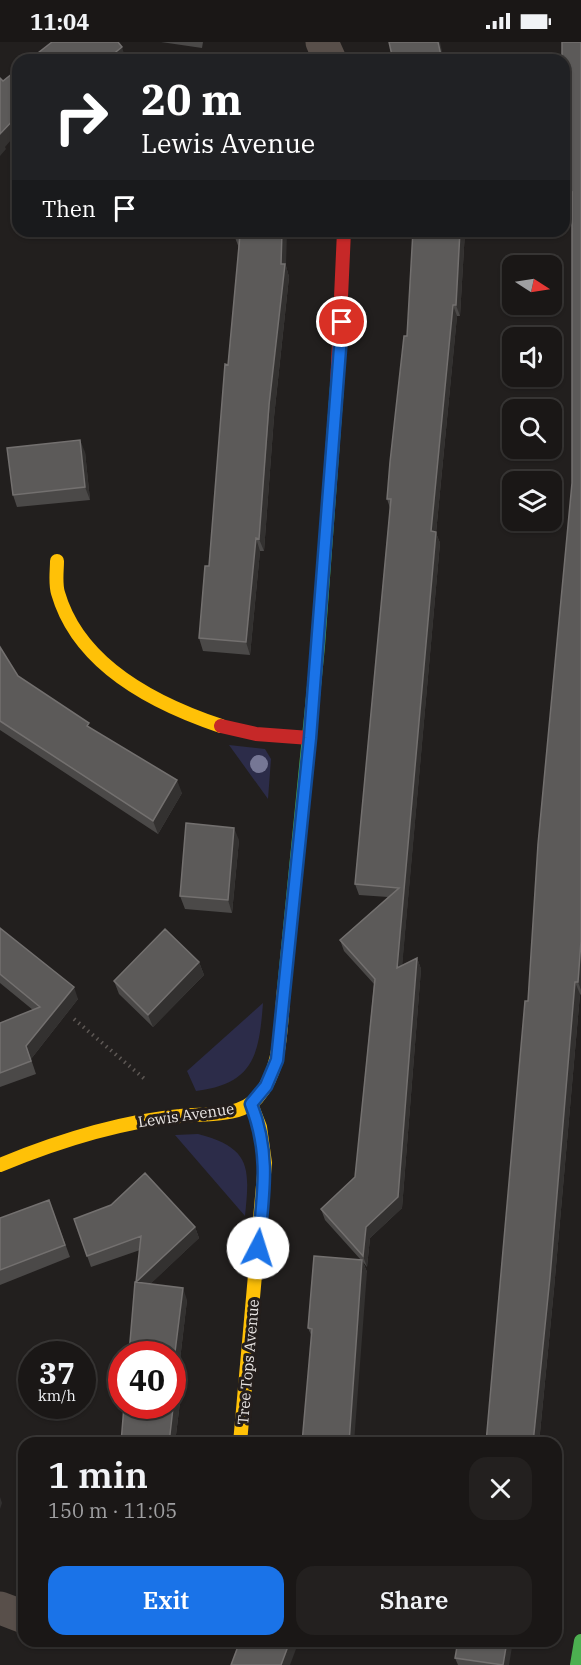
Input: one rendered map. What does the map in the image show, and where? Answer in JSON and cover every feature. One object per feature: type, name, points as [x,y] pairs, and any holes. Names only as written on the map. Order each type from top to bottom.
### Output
[{"type":"street","name":"Lewis Avenue","points":[[0,1165],[40,1148],[107,1128],[162,1117],[221,1113],[251,1104],[266,1086],[277,1060],[310,738],[341,345],[344,237]]},
{"type":"street","points":[[57,561],[58,592],[75,630],[103,664],[175,709],[224,728],[310,738]]},
{"type":"street","name":"Tree Tops Avenue","points":[[241,1437],[265,1163],[260,1127],[251,1104]]},
{"type":"street","points":[[0,1608],[18,1615]]},
{"type":"path","points":[[74,1019],[153,1086]]},
{"type":"shaded area","points":[[229,745],[265,749],[271,759],[268,799]]},
{"type":"shaded area","points":[[263,1003],[259,1038],[250,1064],[242,1074],[230,1082],[196,1091],[187,1071]]},
{"type":"shaded area","points":[[198,1134],[228,1146],[243,1162],[247,1184],[245,1216],[175,1135]]},
{"type":"building","points":[[52,42],[118,42],[122,47],[113,54],[37,54]]},
{"type":"building","points":[[389,42],[438,42],[441,54],[392,54]]},
{"type":"building","points":[[562,42],[581,42],[581,941],[578,982],[575,982],[550,1277],[534,1437],[487,1437],[525,1001],[528,1001],[538,844],[572,483],[570,54],[562,54]]},
{"type":"building","points":[[12,74],[12,121],[0,134],[0,78],[3,81]]},
{"type":"building","points":[[240,237],[282,237],[281,264],[285,264],[269,405],[259,539],[256,538],[246,642],[199,638],[205,566],[209,566],[225,364],[228,365]]},
{"type":"building","points":[[413,237],[460,237],[456,305],[453,305],[431,531],[436,532],[397,968],[417,958],[398,1197],[366,1227],[363,1256],[321,1209],[355,1177],[375,979],[340,940],[399,888],[355,884],[391,499],[387,499],[390,462],[404,336],[407,336]]},
{"type":"building","points":[[80,440],[85,487],[13,495],[7,448]]},
{"type":"building","points":[[0,647],[18,676],[89,723],[87,726],[177,780],[153,821],[0,721]]},
{"type":"building","points":[[186,823],[234,828],[228,900],[180,896]]},
{"type":"building","points":[[0,928],[74,987],[26,1046],[31,1061],[0,1073],[0,1023],[40,1007],[0,974]]},
{"type":"building","points":[[165,929],[199,962],[148,1015],[114,981]]},
{"type":"building","points":[[145,1173],[195,1227],[136,1282],[141,1236],[87,1256],[74,1219],[111,1205]]},
{"type":"building","points":[[49,1200],[65,1245],[0,1270],[0,1218]]},
{"type":"building","points":[[314,1256],[362,1260],[349,1437],[303,1437],[312,1329],[308,1328]]},
{"type":"building","points":[[135,1282],[183,1288],[176,1341],[130,1341]]},
{"type":"building","points":[[123,1419],[172,1419],[170,1437],[121,1437]]},
{"type":"building","points":[[238,1647],[288,1647],[281,1665],[231,1665]]},
{"type":"building","points":[[457,1647],[506,1647],[503,1665],[455,1658]]},
{"type":"traffic: fast","points":[[284,989],[318,646],[337,386]]},
{"type":"traffic: fast","points":[[577,1665],[581,1641]]},
{"type":"traffic: slow","points":[[57,561],[57,589],[68,619],[101,661],[123,679],[146,693],[171,706],[221,726]]},
{"type":"traffic: slow","points":[[0,1165],[44,1148],[111,1128],[157,1119],[231,1112],[250,1104],[257,1098],[272,1074],[281,1032],[284,989]]},
{"type":"traffic: slow","points":[[241,1437],[265,1163],[260,1127],[251,1104]]},
{"type":"traffic: jam","points":[[337,386],[344,237]]},
{"type":"traffic: jam","points":[[221,726],[256,734],[310,738]]},
{"type":"route","points":[[258,1248],[265,1163],[260,1127],[251,1104],[266,1086],[277,1060],[310,738],[342,322]]}]
